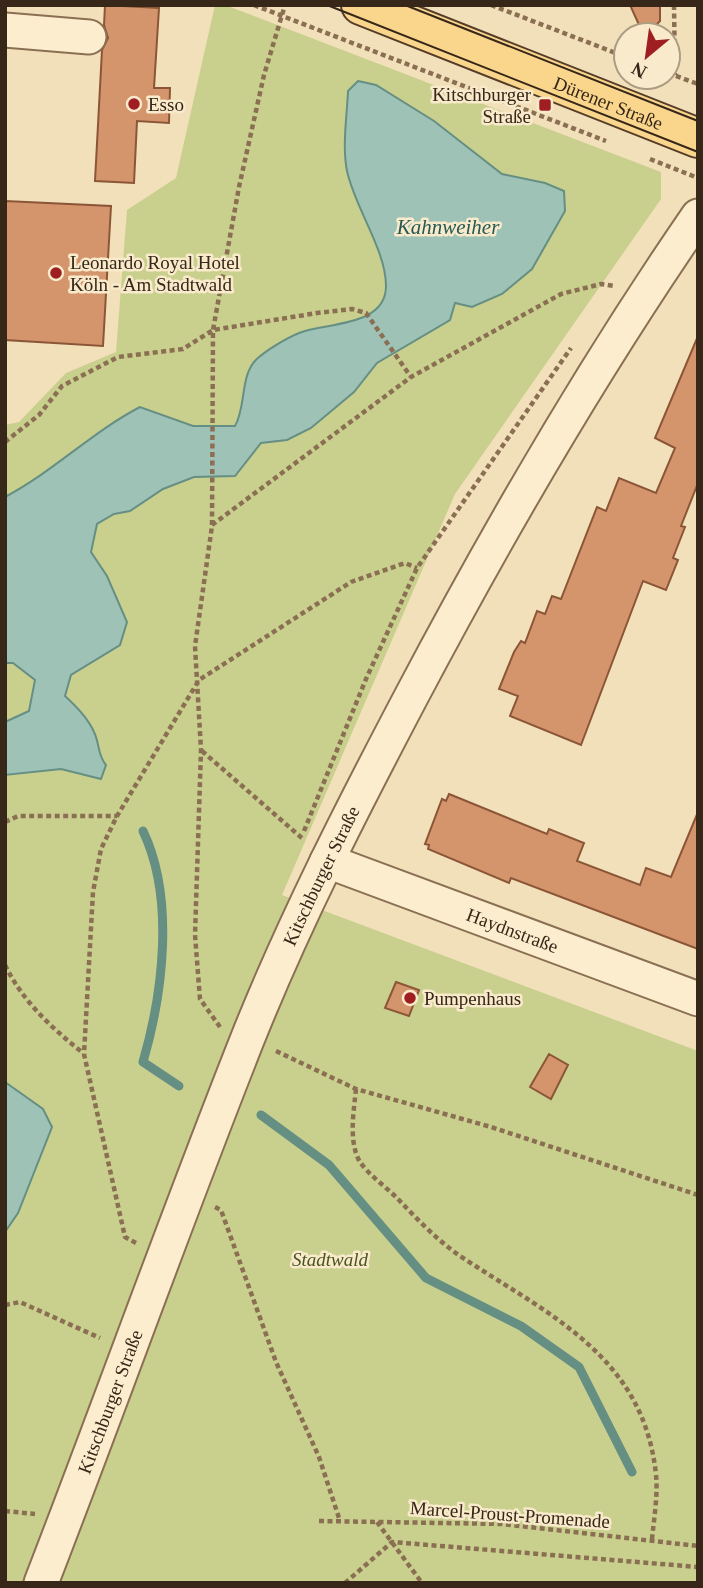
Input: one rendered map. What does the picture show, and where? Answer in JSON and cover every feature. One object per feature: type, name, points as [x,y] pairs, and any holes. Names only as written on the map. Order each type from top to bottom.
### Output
[{"type":"main road","name":"Dürener Straße","points":[[361,5],[698,138]]},
{"type":"street","points":[[5,30],[89,37]]},
{"type":"street","name":"Kitschburger Straße","points":[[41,1583],[248,1038],[329,857],[467,590],[560,429],[630,288],[698,216]]},
{"type":"street","name":"Haydnstraße","points":[[329,857],[698,999]]},
{"type":"path","points":[[254,5],[616,145]]},
{"type":"path","points":[[285,5],[239,187],[213,330],[215,396],[212,526],[195,646],[200,680],[201,750],[195,935],[200,999],[218,1026],[356,1088],[503,1131],[698,1195]]},
{"type":"path","points":[[491,5],[612,52]]},
{"type":"path","points":[[639,154],[698,178]]},
{"type":"path","points":[[212,526],[411,377],[561,294],[601,284],[630,288]]},
{"type":"path","points":[[606,298],[630,288]]},
{"type":"path","points":[[5,442],[39,415],[62,386],[83,373],[118,357],[183,349],[213,330],[352,309],[366,313],[411,377]]},
{"type":"path","points":[[302,838],[366,679],[417,568],[575,343]]},
{"type":"path","points":[[165,1257],[125,1237],[83,1054],[93,892],[101,849],[117,816],[200,680],[351,582],[405,563],[417,568]]},
{"type":"path","points":[[201,750],[302,838],[329,857]]},
{"type":"path","points":[[5,822],[18,817],[117,816]]},
{"type":"path","points":[[5,965],[15,986],[35,1010],[83,1054]]},
{"type":"path","points":[[356,1088],[352,1127],[359,1161],[423,1226],[458,1255],[550,1311],[589,1345],[627,1385],[648,1431],[656,1476],[652,1539]]},
{"type":"path","points":[[191,1192],[220,1210],[276,1362],[319,1457],[340,1521]]},
{"type":"path","points":[[5,1306],[20,1302],[130,1351]]},
{"type":"path","name":"Marcel-Proust-Promenade","points":[[319,1521],[502,1524],[698,1546]]},
{"type":"path","points":[[376,1521],[422,1583]]},
{"type":"path","points":[[345,1583],[392,1542],[698,1567]]},
{"type":"green space","name":"Stadtwald","points":[[215,5],[225,5],[661,172],[661,199],[455,494],[282,895],[698,1051],[698,1583],[5,1583],[5,425],[19,422],[66,373],[116,352],[127,210],[176,178]]},
{"type":"water","name":"Kahnweiher","points":[[358,81],[376,85],[434,121],[502,174],[545,183],[564,191],[565,211],[532,269],[502,294],[472,307],[455,303],[450,320],[377,363],[354,392],[311,428],[287,440],[261,443],[235,476],[194,477],[163,489],[130,511],[114,514],[97,524],[91,552],[107,576],[127,622],[120,645],[71,675],[65,696],[85,717],[94,732],[106,765],[101,779],[61,769],[5,775],[5,722],[29,711],[35,680],[13,663],[5,663],[5,497],[140,407],[193,426],[235,426],[248,372],[259,357],[299,333],[355,320],[377,308],[384,299],[385,272],[376,244],[356,200],[346,161],[348,91]]},
{"type":"water","points":[[5,1082],[43,1109],[52,1127],[18,1213],[5,1232]]},
{"type":"building","points":[[105,5],[159,8],[154,88],[170,88],[169,123],[137,121],[134,183],[95,181],[102,50],[108,38],[104,25]]},
{"type":"building","points":[[630,5],[660,5],[660,21],[637,21]]},
{"type":"building","name":"Leonardo Royal Hotel Köln - Am Stadtwald","points":[[5,201],[111,206],[103,346],[5,340]]},
{"type":"building","points":[[698,336],[698,483],[681,526],[685,527],[673,558],[678,560],[666,590],[643,581],[581,745],[510,716],[518,696],[499,689],[514,652],[521,641],[525,643],[537,611],[545,614],[552,596],[561,599],[597,507],[606,511],[619,478],[656,493],[675,448],[655,438]]},
{"type":"building","points":[[449,794],[547,834],[549,829],[584,843],[577,861],[640,885],[646,868],[671,877],[698,812],[698,949],[511,878],[509,883],[428,849],[429,845],[425,844],[442,799],[446,801]]},
{"type":"building","name":"Pumpenhaus","points":[[396,982],[419,990],[409,1016],[385,1008]]},
{"type":"building","points":[[549,1054],[568,1065],[551,1099],[530,1087]]},
{"type":"waterway","points":[[143,831],[153,857],[162,915],[160,976],[143,1062],[179,1086]]},
{"type":"waterway","points":[[261,1115],[329,1165],[426,1278],[521,1326],[579,1367],[632,1472]]},
{"type":"tram line","points":[[327,5],[698,152]]},
{"type":"tram line","points":[[405,5],[698,121]]},
{"type":"place","name":"Esso","points":[[134,104]]},
{"type":"place","name":"Kitschburger Straße","points":[[545,105]]},
{"type":"place","name":"Leonardo Royal Hotel Köln - Am Stadtwald","points":[[56,273]]},
{"type":"place","name":"Pumpenhaus","points":[[410,998]]}]
